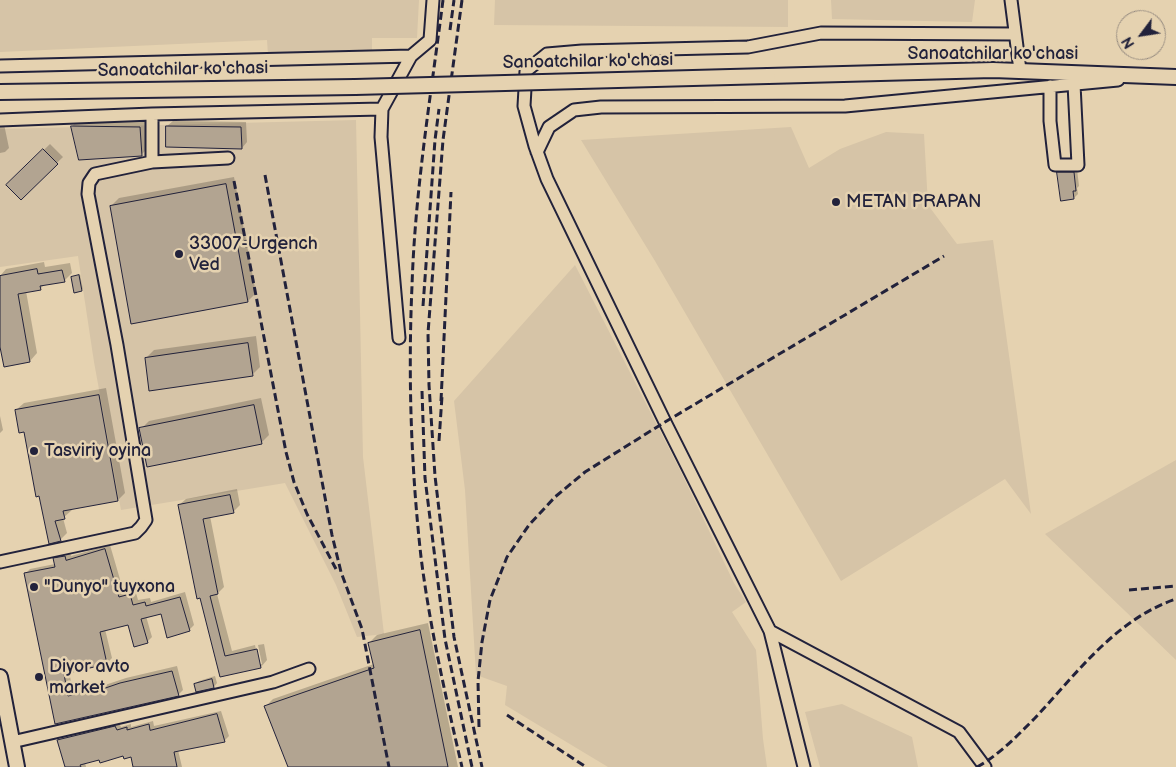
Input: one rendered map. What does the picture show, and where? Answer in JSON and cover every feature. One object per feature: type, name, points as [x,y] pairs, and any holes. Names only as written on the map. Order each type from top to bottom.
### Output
[{"type":"main road","name":"Sanoatchilar ko'chasi","points":[[0,92],[355,86],[1020,70],[1176,77]]},
{"type":"main road","points":[[0,677],[17,767]]},
{"type":"street","points":[[399,338],[381,137],[382,109],[411,56],[430,40],[433,0]]},
{"type":"street","points":[[1011,0],[1020,70]]},
{"type":"street","points":[[804,767],[770,631],[665,422],[547,179],[524,106],[526,71],[547,54],[582,51],[748,47],[821,33],[1015,34]]},
{"type":"street","points":[[0,66],[411,56]]},
{"type":"street","points":[[537,152],[549,127],[574,110],[601,107],[845,106],[1158,75]]},
{"type":"street","points":[[1050,86],[1050,121],[1055,165],[1068,166],[1078,164],[1074,84]]},
{"type":"street","points":[[0,120],[152,114],[382,109]]},
{"type":"street","points":[[152,114],[152,162]]},
{"type":"street","points":[[0,562],[135,533],[146,520],[117,345],[88,194],[89,183],[95,174],[152,162],[228,158]]},
{"type":"street","points":[[770,631],[959,732],[984,767]]},
{"type":"street","points":[[12,742],[273,682],[309,669]]},
{"type":"shaded area","points":[[0,0],[419,0],[417,38],[372,38],[372,53],[268,55],[267,40],[0,52]]},
{"type":"shaded area","points":[[495,0],[788,0],[788,27],[494,25]]},
{"type":"shaded area","points":[[831,0],[975,0],[972,22],[832,19]]},
{"type":"shaded area","points":[[356,120],[363,457],[384,634],[357,637],[336,585],[285,483],[121,510],[94,362],[78,256],[0,267],[0,129]]},
{"type":"shaded area","points":[[791,127],[809,168],[840,149],[886,132],[924,134],[928,205],[957,244],[993,240],[1031,514],[1005,479],[841,581],[655,261],[581,140]]},
{"type":"shaded area","points":[[575,265],[680,470],[734,583],[746,602],[732,612],[756,650],[767,767],[608,767],[505,705],[507,686],[476,675],[465,490],[454,401]]},
{"type":"shaded area","points":[[1176,460],[1176,660],[1045,534]]},
{"type":"shaded area","points":[[842,704],[912,737],[918,767],[820,767],[805,712]]},
{"type":"building","points":[[71,126],[140,127],[142,156],[79,160]]},
{"type":"building","points":[[166,126],[241,127],[242,149],[166,147]]},
{"type":"building","points":[[43,149],[58,164],[21,200],[6,185]]},
{"type":"building","points":[[1057,172],[1074,172],[1076,191],[1073,191],[1074,199],[1061,201]]},
{"type":"building","name":"33007-Urgench Ved","points":[[226,184],[248,302],[131,324],[110,206]]},
{"type":"building","points":[[37,269],[38,274],[62,270],[65,282],[40,286],[41,290],[18,294],[30,362],[4,367],[0,347],[0,276]]},
{"type":"building","points":[[79,275],[82,291],[74,293],[71,277]]},
{"type":"building","points":[[248,343],[253,376],[149,391],[145,358]]},
{"type":"building","points":[[99,395],[118,501],[63,511],[65,519],[55,521],[61,541],[49,544],[39,496],[36,497],[24,432],[19,433],[15,410]]},
{"type":"building","points":[[254,405],[262,444],[147,467],[139,428]]},
{"type":"building","points":[[230,495],[234,513],[203,519],[218,594],[210,596],[225,656],[257,649],[261,668],[220,677],[200,598],[197,599],[178,505]]},
{"type":"building","points":[[105,549],[119,597],[130,594],[133,605],[145,602],[146,606],[180,597],[190,631],[167,638],[161,614],[141,619],[148,643],[134,647],[128,625],[100,632],[107,664],[64,674],[68,696],[87,691],[88,694],[120,683],[172,671],[179,696],[55,724],[24,573],[55,567],[53,558],[65,556],[66,560]]},
{"type":"building","points":[[420,630],[448,767],[288,767],[264,706],[374,668],[368,643]]},
{"type":"building","points":[[212,679],[214,688],[196,692],[194,684]]},
{"type":"building","points":[[217,714],[225,742],[174,752],[177,767],[133,767],[131,757],[124,759],[123,756],[100,763],[99,760],[80,765],[81,767],[65,767],[57,740],[115,726],[117,730],[127,727],[127,730],[149,724],[150,730]]},
{"type":"railway","points":[[443,0],[416,214],[410,354],[411,422],[421,557],[439,663],[462,767]]},
{"type":"railway","points":[[450,30],[454,0]]},
{"type":"railway","points":[[462,0],[443,140],[428,333],[429,385],[435,476],[454,637],[482,767]]},
{"type":"railway","points":[[423,306],[439,109]]},
{"type":"railway","points":[[265,175],[332,535],[341,572],[362,629],[389,767]]},
{"type":"railway","points":[[234,181],[286,452],[294,482],[307,514],[336,569]]},
{"type":"railway","points":[[441,401],[451,192]]},
{"type":"railway","points":[[479,727],[478,681],[482,642],[490,600],[507,557],[529,525],[555,497],[585,472],[665,422],[944,256]]},
{"type":"railway","points":[[422,391],[425,478],[445,639],[472,767]]},
{"type":"railway","points":[[439,441],[442,396]]},
{"type":"railway","points":[[1129,590],[1176,586]]},
{"type":"railway","points":[[977,767],[1001,751],[1015,738],[1082,666],[1116,634],[1154,608],[1176,599]]},
{"type":"railway","points":[[507,715],[586,767]]},
{"type":"place","name":"METAN PRAPAN","points":[[836,202]]},
{"type":"place","name":"33007-Urgench Ved","points":[[179,254]]},
{"type":"place","name":"Tasviriy oyina","points":[[34,451]]},
{"type":"place","name":"\"Dunyo\" tuyxona","points":[[34,587]]},
{"type":"place","name":"Diyor avto market","points":[[39,677]]}]
